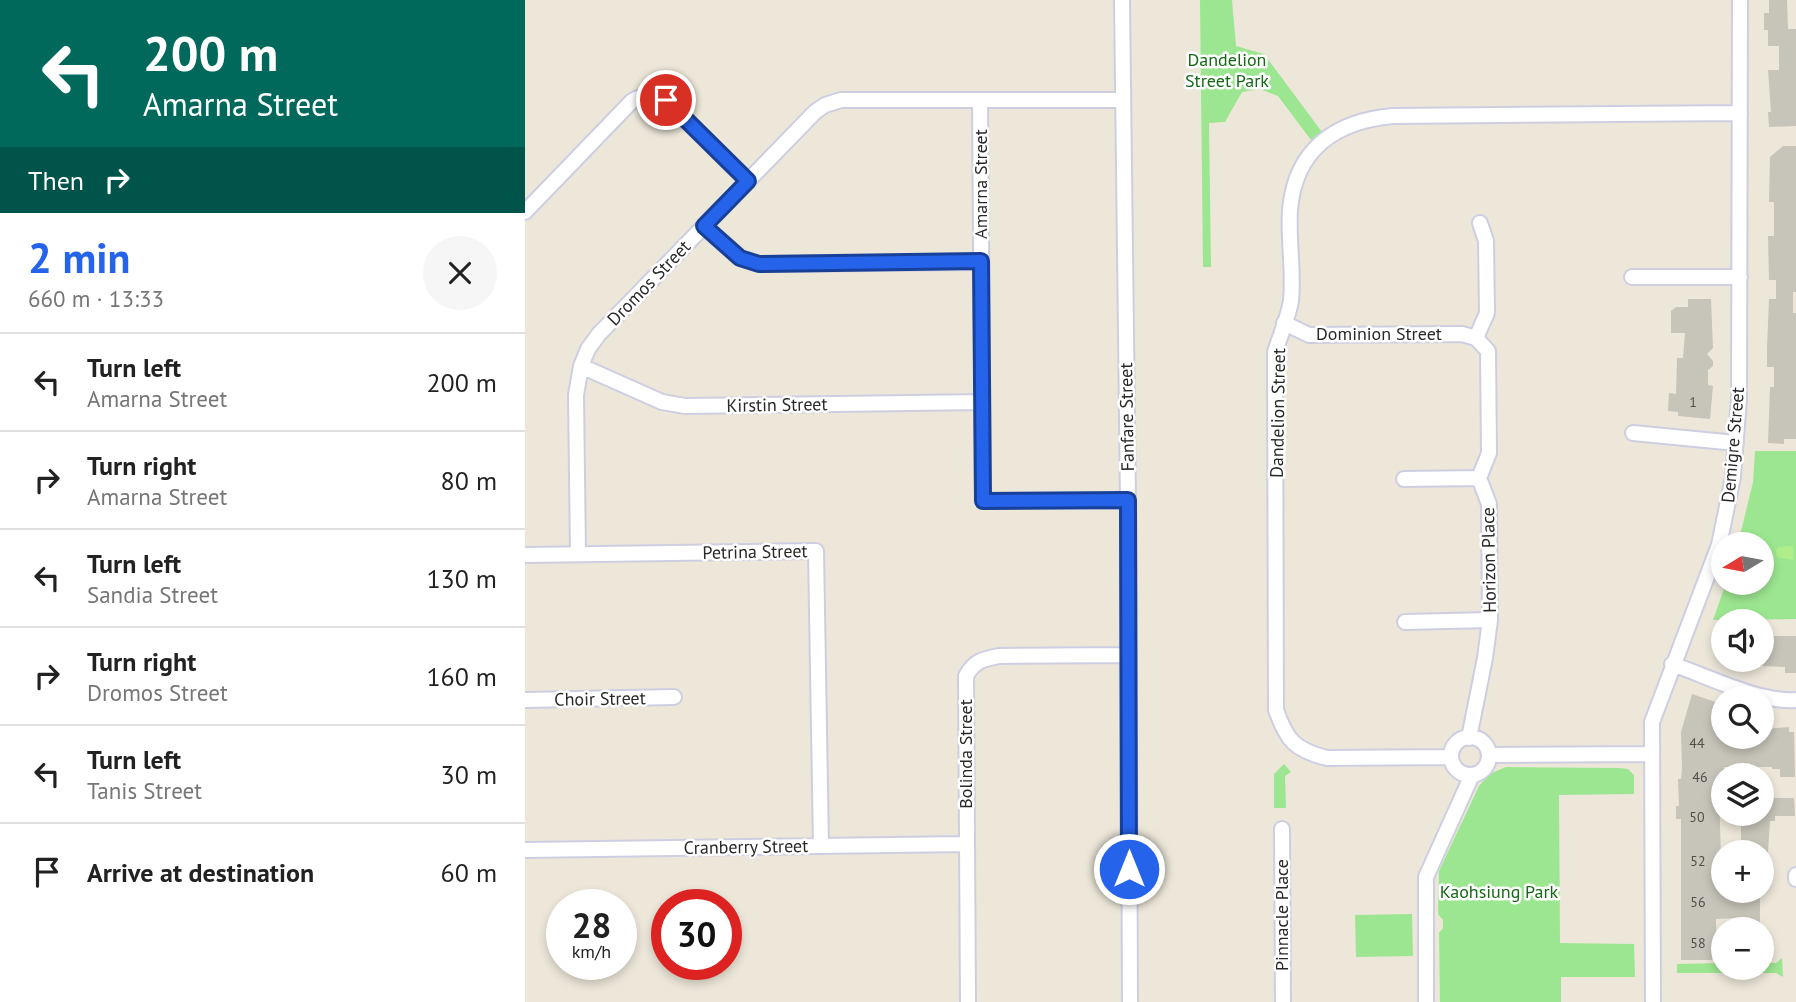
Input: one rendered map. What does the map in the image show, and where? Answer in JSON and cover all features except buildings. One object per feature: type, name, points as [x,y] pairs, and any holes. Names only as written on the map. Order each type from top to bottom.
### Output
[{"type":"street","name":"Fanfare Street","points":[[1122,0],[1130,1002]]},
{"type":"street","name":"Demigre Street","points":[[1653,1002],[1652,722],[1719,545],[1733,477],[1736,443],[1739,399],[1740,0]]},
{"type":"street","points":[[525,212],[632,101],[641,96],[654,95],[666,100],[748,181]]},
{"type":"street","name":"Dromos Street","points":[[578,554],[576,395],[580,366],[588,349],[599,334],[815,112],[825,105],[841,100],[1123,100]]},
{"type":"street","name":"Amarna Street","points":[[980,100],[983,501],[1128,500]]},
{"type":"street","name":"Dandelion Street","points":[[1451,757],[1327,758],[1299,749],[1284,732],[1276,710],[1275,352],[1290,301],[1290,209],[1295,182],[1307,158],[1320,142],[1352,123],[1393,116],[1740,113]]},
{"type":"street","points":[[1404,479],[1479,478],[1489,453],[1488,351],[1476,338],[1487,313],[1486,241],[1480,223]]},
{"type":"street","points":[[704,226],[740,258],[759,264],[981,261]]},
{"type":"street","points":[[1632,277],[1739,277]]},
{"type":"street","name":"Dominion Street","points":[[1284,323],[1309,335],[1462,334],[1476,338]]},
{"type":"street","name":"Kirstin Street","points":[[580,366],[662,401],[685,406],[982,402]]},
{"type":"street","points":[[1633,433],[1736,443]]},
{"type":"street","name":"Horizon Place","points":[[1469,737],[1490,620],[1489,504],[1479,478]]},
{"type":"street","name":"Petrina Street","points":[[525,555],[816,551],[821,846]]},
{"type":"street","points":[[1405,622],[1490,620]]},
{"type":"street","name":"Bolinda Street","points":[[968,1002],[966,676],[972,665],[982,659],[999,656],[1128,656]]},
{"type":"street","points":[[1672,664],[1762,696],[1783,701],[1796,700]]},
{"type":"street","name":"Choir Street","points":[[525,701],[674,697]]},
{"type":"street","points":[[1469,737],[1483,743],[1489,755],[1482,771],[1472,775],[1458,771],[1451,757],[1456,743],[1469,737]]},
{"type":"street","points":[[1489,755],[1651,754]]},
{"type":"street","points":[[1426,1002],[1426,877],[1472,775]]},
{"type":"street","name":"Pinnacle Place","points":[[1282,829],[1283,1002]]},
{"type":"street","name":"Cranberry Street","points":[[525,850],[967,844]]},
{"type":"green space","name":"Dandelion Street Park","points":[[1200,0],[1232,0],[1236,46],[1264,54],[1322,132],[1311,140],[1278,96],[1260,89],[1242,92],[1225,122],[1209,123],[1211,267],[1203,267]]},
{"type":"green space","points":[[1755,451],[1796,451],[1796,619],[1774,619],[1774,609],[1717,609],[1722,595],[1775,595],[1775,532],[1741,532],[1753,482]]},
{"type":"green space","points":[[1793,546],[1794,560],[1777,557],[1776,550],[1779,547]]},
{"type":"green space","points":[[1284,764],[1291,772],[1285,776],[1286,808],[1274,808],[1274,774]]},
{"type":"green space","name":"Kaohsiung Park","points":[[1506,767],[1619,768],[1628,769],[1634,775],[1634,794],[1559,795],[1560,943],[1634,944],[1635,977],[1561,977],[1561,1002],[1440,1002],[1439,933],[1443,928],[1443,920],[1438,914],[1439,871],[1479,786],[1489,774]]},
{"type":"green space","points":[[1412,914],[1413,956],[1356,957],[1355,915]]},
{"type":"green space","points":[[1782,958],[1783,977],[1774,973],[1776,963]]},
{"type":"green space","points":[[1711,963],[1711,973],[1677,973],[1677,964]]},
{"type":"route","points":[[666,100],[748,181],[704,226],[740,258],[759,264],[981,261],[983,501],[1005,503],[1128,500],[1129,869]]}]
